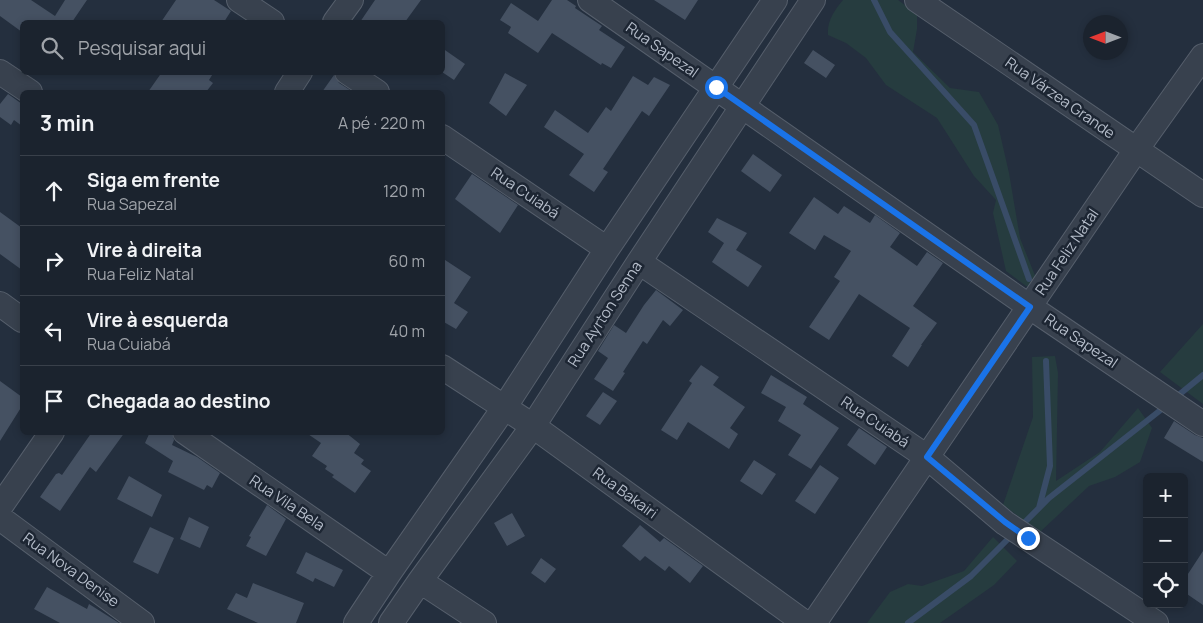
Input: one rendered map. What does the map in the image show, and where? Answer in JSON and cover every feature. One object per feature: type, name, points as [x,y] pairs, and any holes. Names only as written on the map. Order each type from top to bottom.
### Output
[{"type":"street","points":[[238,0],[269,20]]},
{"type":"street","points":[[336,20],[351,0]]},
{"type":"street","name":"Rua Sapezal","points":[[590,0],[1030,307],[1203,424]]},
{"type":"street","points":[[356,623],[389,572],[504,408],[607,249],[775,0]]},
{"type":"street","name":"Rua Ayrton Senna","points":[[391,623],[420,580],[533,426],[638,262],[813,0]]},
{"type":"street","name":"Rua Várzea Grande","points":[[918,0],[1203,195]]},
{"type":"street","name":"Rua Feliz Natal","points":[[814,623],[1136,150],[1203,56]]},
{"type":"street","points":[[0,72],[27,90]]},
{"type":"street","points":[[288,90],[298,75]]},
{"type":"street","points":[[351,75],[373,90]]},
{"type":"street","name":"Rua Cuiabá","points":[[445,139],[607,249]]},
{"type":"street","name":"Rua Cuiabá","points":[[638,262],[927,457],[1005,522],[1156,623]]},
{"type":"street","points":[[0,304],[20,319]]},
{"type":"street","name":"Rua Bakairi","points":[[445,369],[533,426],[805,623]]},
{"type":"street","points":[[0,507],[50,435]]},
{"type":"street","name":"Rua Vila Bela","points":[[189,435],[389,572]]},
{"type":"street","name":"Rua Nova Denise","points":[[0,518],[142,623]]},
{"type":"street","points":[[420,580],[484,623]]},
{"type":"green space","points":[[843,0],[898,0],[917,14],[917,29],[913,52],[950,88],[979,92],[998,125],[1009,173],[1020,238],[1038,283],[1035,288],[1026,286],[1006,271],[993,213],[996,200],[974,176],[937,118],[886,85],[866,58],[846,43],[828,35],[832,16]]},
{"type":"green space","points":[[1203,324],[1203,404],[1160,372]]},
{"type":"green space","points":[[1055,356],[1058,373],[1056,481],[1100,452],[1138,408],[1152,428],[1140,462],[1115,477],[1089,486],[1040,532],[1003,505],[1033,417],[1032,357]]},
{"type":"green space","points":[[993,537],[1017,561],[994,585],[940,623],[867,623],[890,592],[908,584],[922,586],[964,571]]},
{"type":"building","points":[[0,0],[31,0],[55,16],[65,0],[87,0],[73,20],[20,20],[20,31],[0,16]]},
{"type":"building","points":[[176,0],[214,0],[231,11],[225,20],[162,20]]},
{"type":"building","points":[[375,0],[421,0],[406,20],[361,20]]},
{"type":"building","points":[[552,0],[567,0],[576,6],[575,8],[602,26],[599,30],[625,47],[611,68],[602,63],[601,65],[552,33],[538,53],[508,33],[511,27],[500,20],[511,3],[538,21]]},
{"type":"building","points":[[654,0],[698,0],[685,20]]},
{"type":"building","points":[[445,50],[465,64],[454,80],[445,74]]},
{"type":"building","points":[[813,50],[835,65],[826,78],[804,63]]},
{"type":"building","points":[[505,73],[527,85],[506,116],[489,103]]},
{"type":"building","points":[[160,75],[212,75],[209,80],[213,83],[208,90],[149,90]]},
{"type":"building","points":[[334,75],[339,83],[350,90],[323,90]]},
{"type":"building","points":[[633,76],[648,85],[654,77],[670,85],[649,116],[642,111],[603,169],[608,172],[594,192],[569,175],[584,154],[544,127],[555,110],[588,133],[606,107],[611,111]]},
{"type":"building","points":[[8,94],[20,103],[20,124],[14,120],[11,125],[0,117],[0,104]]},
{"type":"building","points":[[753,154],[782,175],[770,192],[741,171]]},
{"type":"building","points":[[472,174],[518,205],[500,233],[455,199]]},
{"type":"building","points":[[814,197],[838,214],[844,206],[870,223],[875,215],[900,233],[890,247],[917,266],[927,252],[943,263],[913,306],[937,323],[908,367],[892,356],[910,328],[859,294],[829,340],[809,327],[840,281],[834,277],[851,251],[824,235],[815,250],[789,233]]},
{"type":"building","points":[[0,212],[20,227],[20,269],[0,254]]},
{"type":"building","points":[[717,218],[747,233],[736,250],[762,266],[748,287],[712,262],[724,243],[708,232]]},
{"type":"building","points":[[445,260],[471,277],[454,303],[468,312],[456,329],[445,323]]},
{"type":"building","points":[[656,290],[683,310],[670,326],[663,320],[647,344],[643,341],[613,391],[594,379],[608,358],[598,351],[614,325],[626,333]]},
{"type":"building","points":[[701,365],[719,377],[713,385],[745,407],[730,428],[738,434],[729,449],[688,422],[677,440],[661,430],[692,383],[689,381]]},
{"type":"building","points":[[771,375],[807,397],[803,404],[839,428],[811,469],[788,455],[801,435],[778,421],[786,407],[761,393]]},
{"type":"building","points":[[0,381],[20,396],[20,409],[0,441]]},
{"type":"building","points":[[603,392],[617,401],[600,425],[586,416]]},
{"type":"building","points":[[1174,421],[1203,438],[1203,462],[1164,438]]},
{"type":"building","points":[[859,428],[887,447],[875,465],[847,445]]},
{"type":"building","points":[[90,435],[123,435],[96,472],[90,467],[60,511],[40,497],[56,474],[62,475]]},
{"type":"building","points":[[149,435],[173,435],[174,440],[172,445],[197,457],[220,473],[212,488],[207,485],[204,490],[168,472],[173,461],[145,443]]},
{"type":"building","points":[[309,435],[349,435],[360,444],[354,453],[364,460],[361,464],[371,471],[355,493],[332,477],[334,475],[325,469],[327,466],[312,456],[321,443]]},
{"type":"building","points":[[754,460],[776,474],[762,495],[740,481]]},
{"type":"building","points":[[820,465],[839,478],[815,514],[795,501]]},
{"type":"building","points":[[129,476],[162,495],[152,517],[117,499]]},
{"type":"building","points":[[267,505],[286,519],[266,556],[246,546],[251,537],[249,536]]},
{"type":"building","points":[[512,513],[525,536],[507,546],[494,523]]},
{"type":"building","points":[[189,517],[209,527],[200,548],[180,539]]},
{"type":"building","points":[[640,525],[660,542],[664,538],[703,566],[690,583],[669,566],[665,571],[645,556],[640,561],[622,546]]},
{"type":"building","points":[[150,527],[174,538],[158,574],[133,562]]},
{"type":"building","points":[[1203,551],[1203,605],[1188,595],[1188,574]]},
{"type":"building","points":[[306,552],[343,570],[334,587],[315,578],[313,582],[296,573]]},
{"type":"building","points":[[541,558],[556,569],[545,583],[531,573]]},
{"type":"building","points":[[253,583],[304,603],[296,623],[258,623],[227,609],[236,593],[247,598]]},
{"type":"building","points":[[47,587],[87,609],[89,604],[119,623],[60,623],[34,609]]},
{"type":"waterway","points":[[874,0],[890,32],[974,125],[1029,279]]},
{"type":"waterway","points":[[1039,508],[1050,466],[1046,361]]},
{"type":"waterway","points":[[1175,398],[1203,375]]},
{"type":"waterway","points":[[1019,528],[1049,498],[1167,405]]},
{"type":"waterway","points":[[908,623],[971,576],[1012,535]]},
{"type":"route","points":[[716,87],[1030,307],[927,457],[1005,522],[1028,538]]}]
